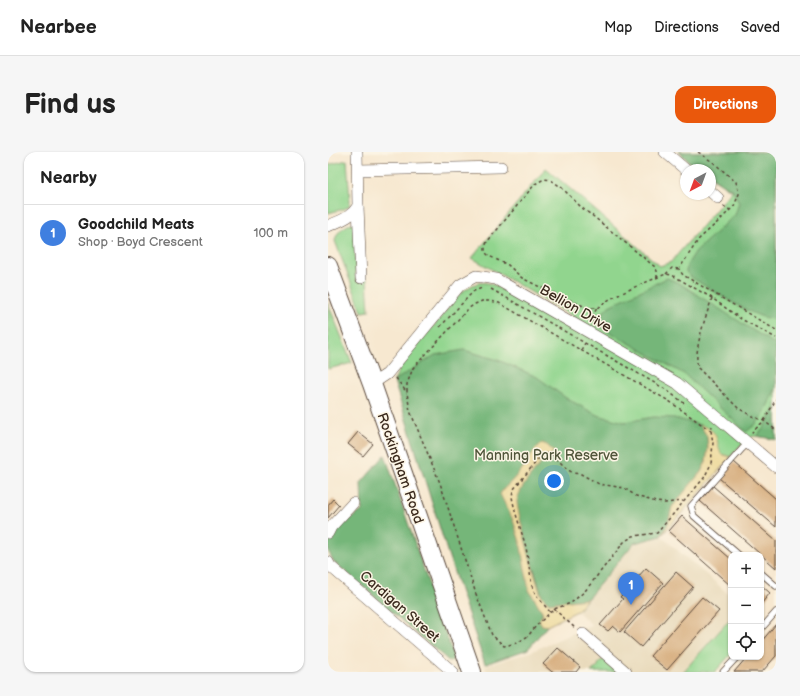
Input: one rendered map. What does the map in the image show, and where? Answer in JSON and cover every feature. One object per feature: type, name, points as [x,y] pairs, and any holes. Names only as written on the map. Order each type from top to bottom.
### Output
[{"type":"main road","name":"Rockingham Road","points":[[328,266],[372,384],[472,672]]},
{"type":"street","points":[[357,152],[361,278]]},
{"type":"street","points":[[665,152],[680,165]]},
{"type":"street","points":[[358,170],[501,167]]},
{"type":"street","points":[[328,226],[350,216],[355,212],[358,206]]},
{"type":"street","name":"Bellion Drive","points":[[372,384],[387,374],[460,286],[476,276],[496,279],[676,383],[776,467]]},
{"type":"street","points":[[328,533],[331,527],[353,503]]},
{"type":"street","name":"Cardigan Street","points":[[328,562],[330,566],[453,672]]},
{"type":"street","points":[[583,634],[626,672]]},
{"type":"lane","points":[[736,552],[694,516],[691,506],[742,449],[746,441]]},
{"type":"lane","points":[[764,576],[776,586]]},
{"type":"lane","points":[[764,626],[776,612]]},
{"type":"lane","points":[[723,672],[734,660]]},
{"type":"path","points":[[679,269],[699,238],[734,206],[739,194],[736,182],[714,163],[698,152]]},
{"type":"path","points":[[597,308],[588,308],[538,286],[522,278],[508,265],[486,254],[485,247],[487,242],[537,182],[544,179],[551,180],[561,187],[582,208],[594,216],[655,267],[658,271],[657,278]]},
{"type":"path","points":[[593,328],[593,315],[597,308],[610,299],[639,284],[666,274],[672,268],[679,269],[683,275],[776,330]]},
{"type":"path","points":[[666,274],[672,275],[687,283],[712,298],[741,319],[776,338]]},
{"type":"path","points":[[437,330],[469,296],[479,288],[484,288]]},
{"type":"path","points":[[490,288],[665,389],[687,405]]},
{"type":"path","points":[[712,298],[698,349],[698,368],[738,408],[764,421],[776,430]]},
{"type":"path","points":[[711,431],[669,401],[499,303],[490,301],[482,301],[469,308],[417,363],[408,377],[407,393],[410,411],[440,483],[476,594],[492,635],[504,646],[518,643],[528,636],[550,612],[571,603],[585,591],[624,542],[633,536],[657,533],[704,478],[711,464],[713,443],[711,431],[712,426],[717,431]]},
{"type":"path","points":[[581,350],[585,343]]},
{"type":"path","points":[[394,375],[407,393]]},
{"type":"path","points":[[746,441],[764,421],[776,399]]},
{"type":"path","points":[[550,612],[536,595],[532,586],[526,547],[514,511],[512,497],[513,490],[540,457],[544,454],[550,453],[573,473],[581,474],[599,484],[624,488],[636,496],[665,503],[684,501]]},
{"type":"path","points":[[554,609],[583,634]]},
{"type":"shaded area","points":[[661,536],[728,593],[728,621],[683,672],[487,672],[485,666],[530,652],[592,625],[577,611],[634,543]]},
{"type":"green space","name":"Manning Park Reserve","points":[[679,152],[776,152],[776,438],[753,436],[739,447],[661,536],[634,543],[577,611],[562,616],[547,626],[528,649],[485,664],[449,557],[394,381],[407,357],[452,302],[466,289],[476,284],[492,284],[565,325],[574,317],[472,258],[546,168],[660,266],[671,262],[732,191],[716,180],[716,164],[692,164]]},
{"type":"green space","points":[[679,152],[776,152],[776,319],[757,315],[733,303],[691,277],[686,272],[687,265],[696,251],[735,215],[739,203],[733,190],[716,180],[716,164],[692,164]]},
{"type":"green space","points":[[347,160],[350,201],[349,206],[344,209],[328,213],[328,165]]},
{"type":"green space","points":[[354,222],[356,280],[367,279],[369,311],[362,312],[335,241],[339,231]]},
{"type":"green space","points":[[667,278],[679,283],[776,345],[776,388],[763,415],[756,424],[746,432],[684,374],[601,327],[598,318],[609,306]]},
{"type":"green space","points":[[328,303],[352,363],[328,369]]},
{"type":"green space","points":[[464,350],[498,360],[537,377],[566,398],[597,415],[624,422],[654,417],[674,418],[700,425],[707,436],[708,448],[706,462],[701,472],[672,507],[668,524],[661,536],[634,543],[587,599],[549,603],[542,596],[534,569],[529,590],[542,611],[542,625],[547,626],[528,649],[485,664],[449,557],[394,381],[435,355]]},
{"type":"green space","points":[[776,408],[776,440],[757,436],[763,429]]},
{"type":"green space","points":[[385,455],[454,658],[450,662],[334,562],[329,553],[328,544],[332,536],[340,526],[362,511],[361,483]]},
{"type":"green space","points":[[728,621],[728,657],[715,672],[683,672]]},
{"type":"green space","points":[[604,659],[619,672],[591,672],[598,666],[599,662]]},
{"type":"sand","points":[[700,425],[713,432],[717,439],[721,454],[731,457],[661,536],[668,524],[672,507],[701,472],[706,462],[708,448],[707,436]]},
{"type":"sand","points":[[542,443],[547,445],[554,452],[543,461],[526,481],[517,501],[523,532],[536,580],[542,596],[549,603],[587,599],[577,611],[547,626],[542,625],[539,620],[543,614],[529,590],[520,542],[513,520],[500,494]]},
{"type":"building","points":[[358,432],[373,444],[363,456],[348,444]]},
{"type":"building","points":[[734,462],[776,499],[776,527],[719,478]]},
{"type":"building","points":[[713,486],[776,541],[776,568],[764,557],[764,552],[758,552],[700,501]]},
{"type":"building","points":[[333,499],[339,505],[328,518],[328,505]]},
{"type":"building","points":[[682,516],[728,556],[728,583],[669,531]]},
{"type":"building","points":[[646,568],[663,583],[620,632],[613,626],[608,631],[600,625],[623,599],[620,597]]},
{"type":"building","points":[[676,572],[693,587],[641,647],[624,632]]},
{"type":"building","points":[[764,588],[770,593],[764,600]]},
{"type":"building","points":[[702,597],[719,611],[667,670],[650,656]]},
{"type":"building","points":[[776,624],[776,656],[762,672],[734,672],[744,660],[764,660],[764,638]]},
{"type":"building","points":[[558,648],[580,667],[576,672],[552,672],[543,664]]},
{"type":"place","name":"Goodchild Meats","points":[[631,605]]}]
